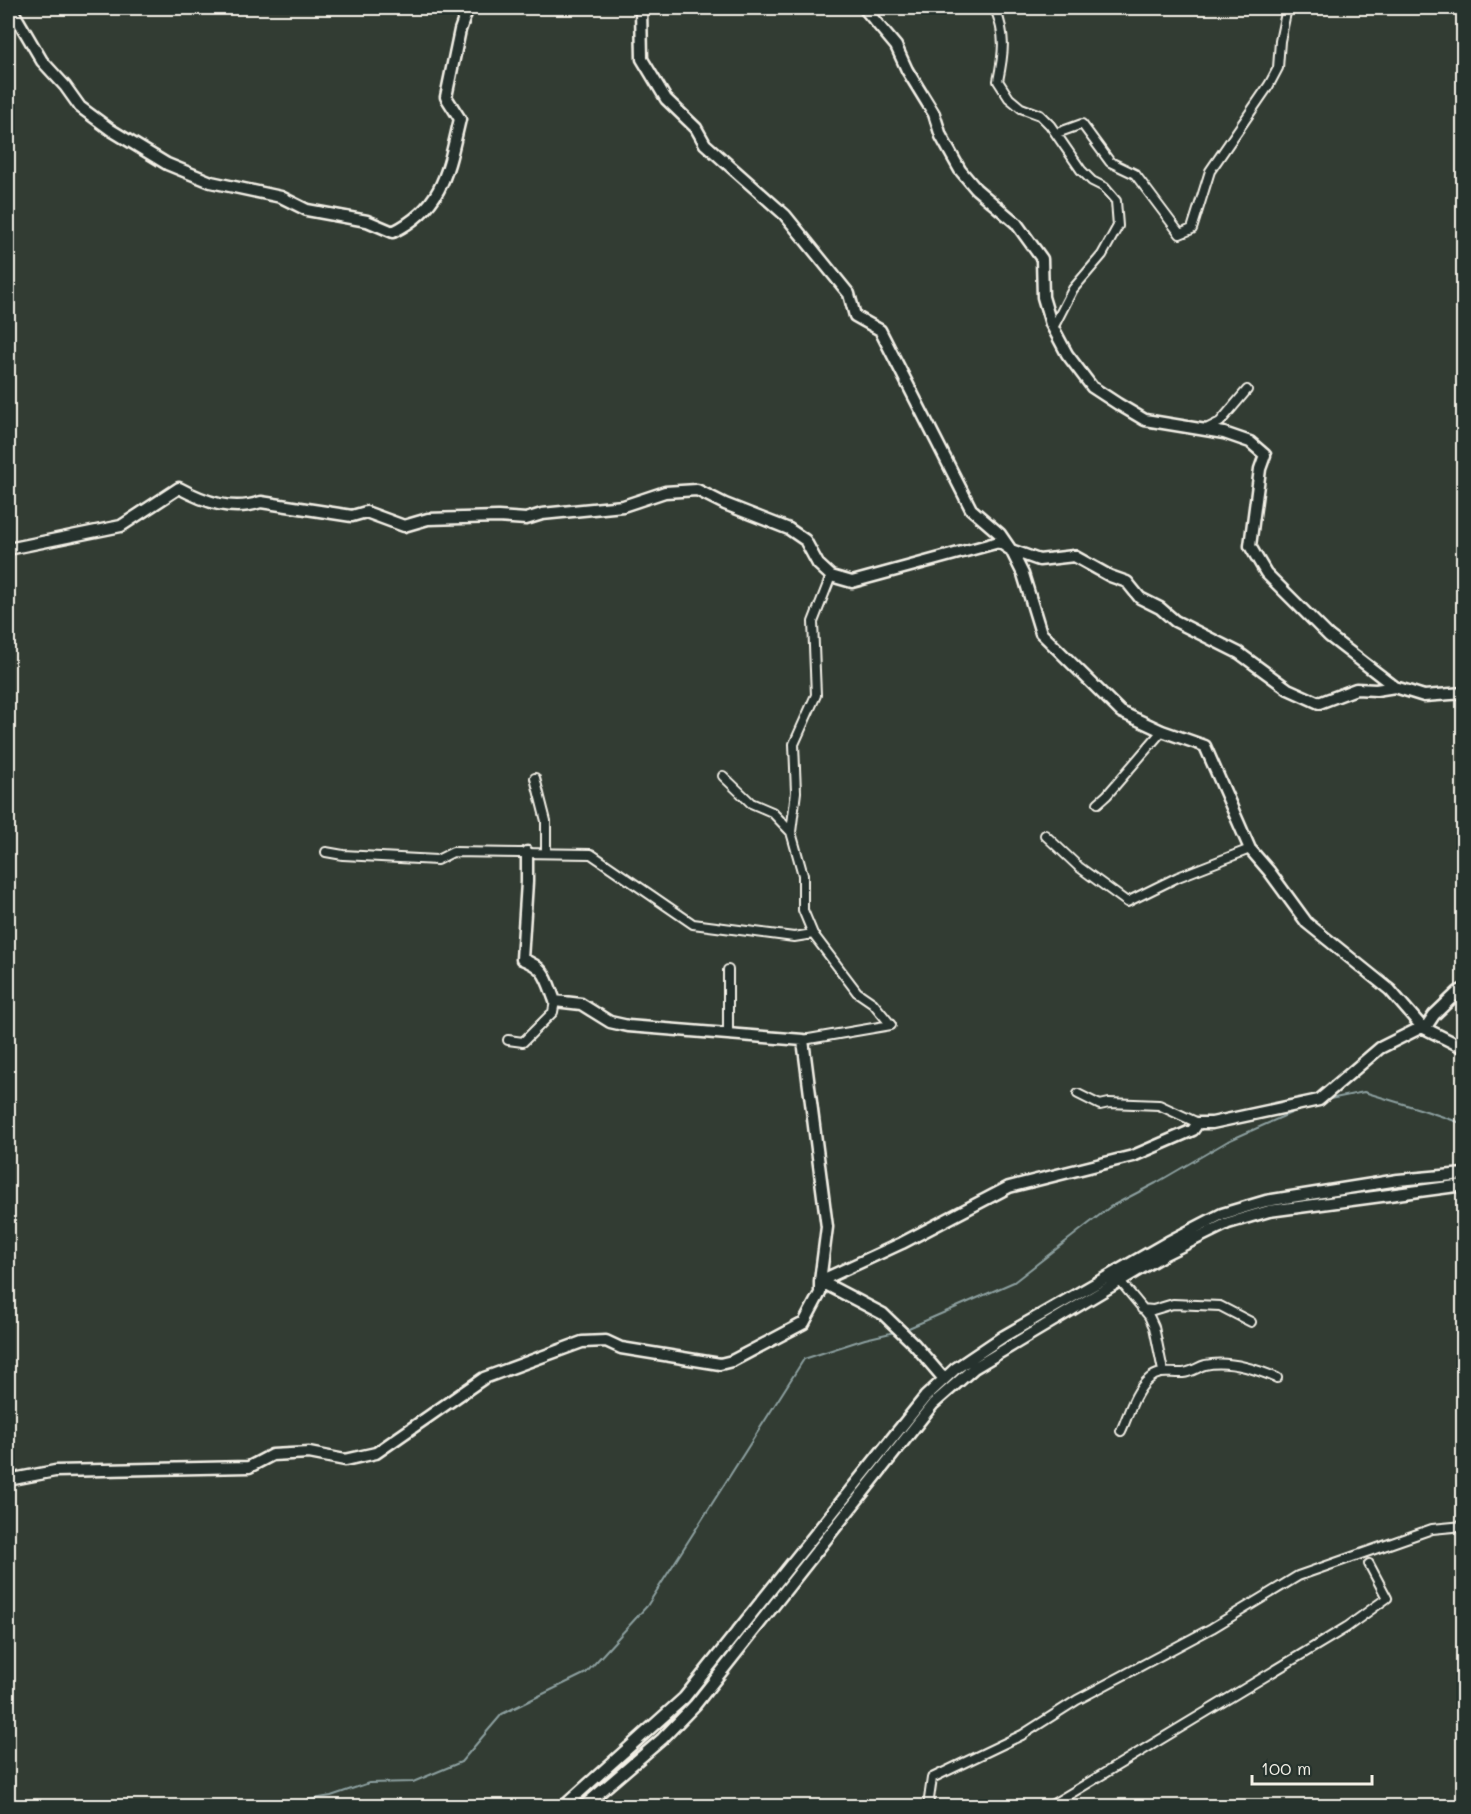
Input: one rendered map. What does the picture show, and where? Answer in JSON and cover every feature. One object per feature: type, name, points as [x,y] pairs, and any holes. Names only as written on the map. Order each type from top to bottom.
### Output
[{"type":"street","points":[[11,8],[42,61],[65,86],[80,107],[111,130],[167,164],[211,182],[281,197],[307,210],[367,221],[393,232],[412,222],[438,194],[451,158],[460,119],[446,97],[460,30],[468,8]]},
{"type":"street","points":[[641,8],[642,59],[666,99],[696,129],[705,144],[785,215],[805,243],[849,294],[855,316],[880,330],[971,509],[1000,534],[1011,550],[1023,574],[1041,633],[1121,712],[1162,731],[1205,746],[1250,849],[1307,923],[1390,990],[1422,1027],[1464,1047]]},
{"type":"street","points":[[864,8],[896,46],[907,70],[934,114],[941,136],[960,170],[976,189],[1016,223],[1042,259],[1044,297],[1053,328],[1067,354],[1092,387],[1145,420],[1224,433],[1250,442],[1265,455],[1260,470],[1250,546],[1266,573],[1329,636],[1395,687],[1425,696],[1464,693]]},
{"type":"street","points":[[995,8],[1003,28],[1004,45],[998,81],[1009,98],[1021,108],[1040,115],[1057,133],[1081,170],[1092,181],[1104,187],[1116,201],[1118,226],[1102,255],[1073,289],[1053,328]]},
{"type":"street","points":[[1057,133],[1082,123],[1110,162],[1135,174],[1180,234],[1192,229],[1210,171],[1269,85],[1278,68],[1280,41],[1287,8]]},
{"type":"street","points":[[1199,430],[1210,428],[1220,422],[1247,390]]},
{"type":"street","points":[[8,549],[121,526],[179,488],[203,499],[235,508],[248,507],[261,502],[352,516],[366,512],[404,526],[428,519],[526,519],[542,514],[624,506],[665,492],[697,490],[725,504],[789,529],[805,540],[818,564],[831,576],[852,582],[999,542],[1011,550],[1039,560],[1074,556],[1126,582],[1140,598],[1160,608],[1175,621],[1239,652],[1288,689],[1319,703],[1356,689],[1376,690],[1395,687]]},
{"type":"street","points":[[555,1001],[581,1004],[610,1022],[628,1026],[803,1040],[891,1025],[873,1003],[857,992],[813,934],[803,910],[803,875],[791,831],[796,792],[794,744],[816,695],[813,622],[831,576]]},
{"type":"street","points":[[1098,803],[1162,731]]},
{"type":"street","points":[[723,776],[751,803],[772,812],[791,831]]},
{"type":"street","points":[[535,778],[546,821],[546,852]]},
{"type":"street","points":[[1045,835],[1078,867],[1127,902],[1178,877],[1250,849]]},
{"type":"street","points":[[326,852],[437,860],[453,852],[591,854],[693,924],[794,937],[813,934]]},
{"type":"street","points":[[508,1040],[523,1042],[553,1012],[555,1001],[544,971],[535,964],[522,959],[527,852]]},
{"type":"street","points":[[728,970],[728,1034]]},
{"type":"street","points":[[1078,1094],[1100,1105],[1109,1103],[1159,1105],[1198,1123],[1212,1123],[1319,1100],[1380,1048],[1428,1024],[1434,1015],[1464,989]]},
{"type":"street","points":[[8,1480],[55,1471],[249,1467],[272,1455],[309,1453],[345,1460],[376,1453],[484,1378],[582,1342],[606,1341],[621,1348],[720,1364],[732,1361],[804,1323],[820,1293],[827,1227],[803,1040]]},
{"type":"street","points":[[820,1281],[902,1243],[1009,1186],[1133,1156],[1193,1130],[1198,1123]]},
{"type":"street","points":[[564,1806],[684,1698],[925,1397],[955,1369],[1004,1336],[1167,1242],[1222,1214],[1266,1201],[1398,1180],[1464,1174]]},
{"type":"street","points":[[584,1806],[662,1738],[695,1705],[933,1404],[974,1368],[1166,1254],[1228,1223],[1269,1210],[1464,1185]]},
{"type":"street","points":[[820,1281],[883,1314],[914,1344],[944,1379]]},
{"type":"street","points":[[1120,1281],[1149,1316],[1154,1327],[1163,1371]]},
{"type":"street","points":[[1142,1310],[1153,1310],[1173,1304],[1220,1306],[1251,1322]]},
{"type":"street","points":[[1121,1431],[1141,1386],[1151,1376],[1163,1371],[1183,1373],[1204,1365],[1214,1364],[1251,1367],[1277,1378]]},
{"type":"street","points":[[928,1806],[932,1778],[1022,1736],[1077,1700],[1212,1628],[1298,1576],[1432,1529],[1464,1526]]},
{"type":"street","points":[[1050,1806],[1347,1627],[1387,1598],[1369,1564]]},
{"type":"waterway","points":[[1325,1100],[1364,1092],[1464,1124]]},
{"type":"waterway","points":[[904,1330],[1014,1282],[1110,1207],[1228,1141],[1300,1109]]},
{"type":"waterway","points":[[274,1806],[331,1796],[369,1783],[413,1782],[461,1762],[502,1714],[586,1673],[647,1606],[804,1359],[865,1339],[895,1332]]}]
